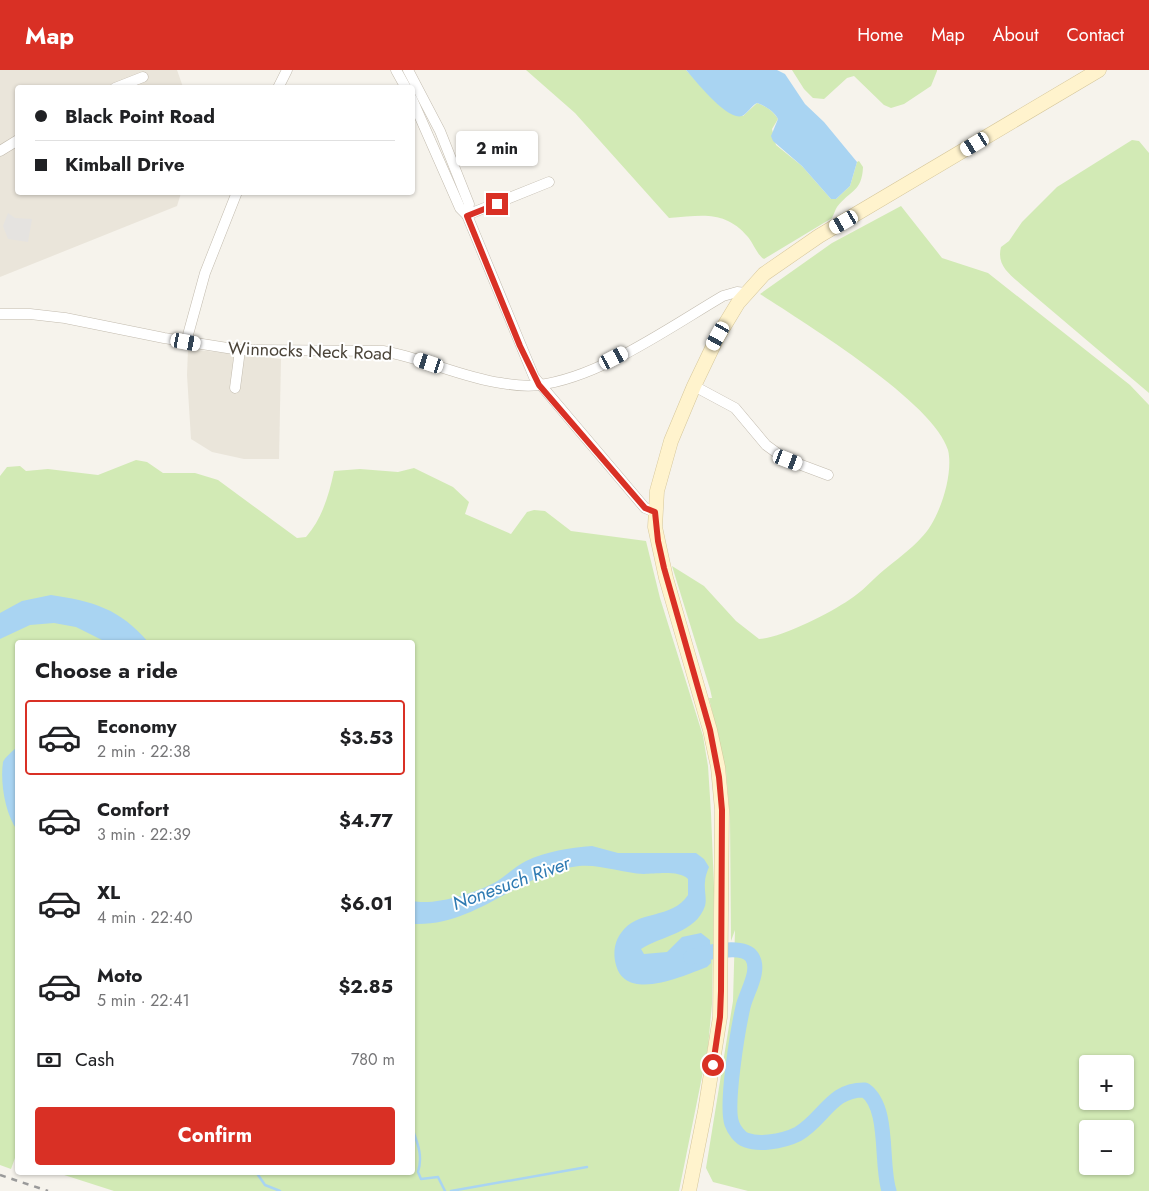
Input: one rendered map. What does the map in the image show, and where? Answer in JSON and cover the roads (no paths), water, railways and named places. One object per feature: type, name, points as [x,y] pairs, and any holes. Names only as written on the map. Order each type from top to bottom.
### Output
[{"type":"main road","points":[[689,1191],[718,1028],[721,965],[722,810],[718,768],[701,697],[666,578],[658,541],[655,512],[665,460],[694,386],[725,324],[746,293],[768,270],[819,236],[1099,70]]},
{"type":"street","points":[[280,85],[287,70]]},
{"type":"street","points":[[396,70],[404,85]]},
{"type":"street","points":[[408,70],[443,138],[469,204],[467,216]]},
{"type":"street","points":[[123,85],[143,77]]},
{"type":"street","points":[[415,105],[460,208],[467,216],[520,346],[539,385],[645,508],[655,512]]},
{"type":"street","points":[[0,151],[15,142]]},
{"type":"street","points":[[467,216],[549,182]]},
{"type":"street","points":[[186,342],[205,273],[236,195]]},
{"type":"street","name":"Winnocks Neck Road","points":[[0,314],[30,314],[66,318],[186,342],[240,350],[283,352],[374,350],[404,355],[479,379],[518,385],[539,385],[564,380],[601,365],[723,296],[737,292],[746,293]]},
{"type":"street","points":[[235,388],[240,350]]},
{"type":"street","points":[[694,386],[735,408],[777,453],[828,475]]},
{"type":"water","points":[[686,70],[777,70],[785,74],[805,104],[824,122],[857,162],[850,186],[836,199],[831,199],[802,166],[773,141],[771,136],[778,119],[772,111],[757,103],[746,114],[736,116],[712,99]]},
{"type":"water","points":[[51,595],[93,604],[116,614],[146,640],[102,640],[76,627],[54,623],[30,625],[0,639],[0,613],[22,601]]},
{"type":"water","points":[[15,749],[15,826],[9,815],[4,797],[2,770],[3,762]]},
{"type":"water","points":[[592,846],[618,853],[696,853],[704,859],[709,867],[705,880],[706,903],[700,915],[686,928],[641,949],[644,954],[667,952],[682,937],[701,933],[710,940],[711,963],[707,967],[671,980],[643,984],[631,982],[622,976],[616,965],[614,953],[616,944],[621,933],[628,926],[636,920],[673,908],[688,895],[688,879],[673,873],[644,874],[595,866],[579,866],[537,878],[477,909],[457,917],[436,923],[415,924],[415,901],[432,902],[476,891],[494,883],[522,863],[558,850]]},
{"type":"waterway","name":"Nonesuch River","points":[[691,957],[723,950],[732,950],[747,953],[752,957],[754,963],[754,975],[745,1001],[735,1049],[731,1085],[730,1115],[734,1129],[738,1134],[746,1140],[763,1143],[791,1137],[807,1128],[828,1106],[844,1094],[865,1090],[873,1098],[878,1109],[889,1191]]},
{"type":"waterway","points":[[415,1136],[419,1150],[418,1172],[421,1179],[438,1177],[445,1191]]},
{"type":"waterway","points":[[451,1191],[587,1167]]},
{"type":"waterway","points":[[258,1175],[265,1185],[280,1191]]},
{"type":"railway","points":[[0,1175],[48,1191]]}]
